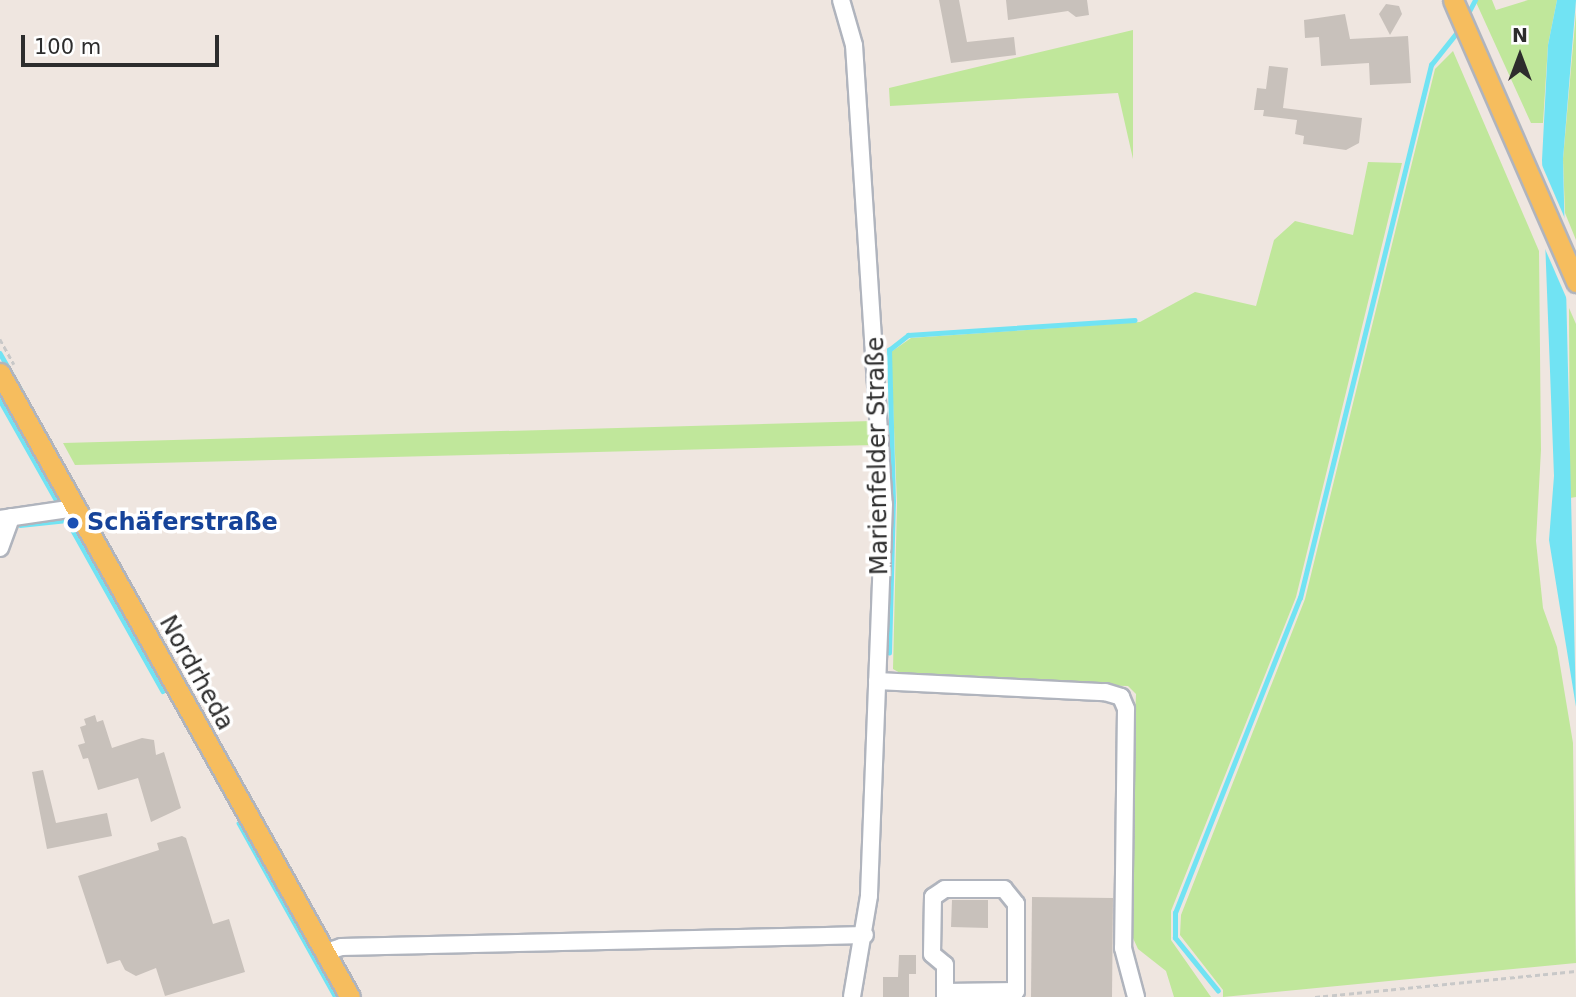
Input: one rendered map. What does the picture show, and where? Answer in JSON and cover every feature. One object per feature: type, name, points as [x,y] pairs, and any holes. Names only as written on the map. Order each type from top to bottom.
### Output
[{"type":"main road","points":[[1453,0],[1576,282]]},
{"type":"main road","name":"Nordrheda","points":[[0,373],[350,997]]},
{"type":"street","name":"Marienfelder Straße","points":[[841,0],[854,45],[875,327],[884,504],[865,935],[852,997]]},
{"type":"street","points":[[0,548],[6,518],[75,508]]},
{"type":"street","points":[[877,681],[1105,692],[1121,698],[1126,709],[1123,948],[1136,997]]},
{"type":"street","points":[[945,889],[1004,889],[1016,904],[1016,991],[945,995],[945,965],[932,954],[933,897],[945,889]]},
{"type":"street","points":[[326,952],[341,947],[865,935]]},
{"type":"path","points":[[1315,997],[1576,971]]},
{"type":"green space","points":[[1475,0],[1492,0],[1496,10],[1528,0],[1557,0],[1548,45],[1543,123],[1531,123]]},
{"type":"green space","points":[[1576,12],[1576,240],[1565,213],[1563,159]]},
{"type":"green space","points":[[1133,30],[1133,159],[1118,93],[890,106],[889,88]]},
{"type":"green space","points":[[1453,51],[1539,251],[1541,450],[1536,541],[1543,608],[1557,647],[1573,743],[1576,963],[1223,997],[1223,990],[1180,935],[1181,915],[1305,599],[1435,69]]},
{"type":"green space","points":[[1368,162],[1402,163],[1296,597],[1171,911],[1171,940],[1211,997],[1174,997],[1166,971],[1138,949],[1127,925],[1136,694],[1128,686],[1015,683],[900,673],[893,669],[897,503],[891,352],[911,338],[1140,322],[1195,292],[1256,306],[1274,240],[1295,221],[1353,235]]},
{"type":"green space","points":[[1569,308],[1576,324],[1576,497],[1570,498]]},
{"type":"green space","points":[[872,421],[874,445],[75,465],[63,443]]},
{"type":"water","points":[[1557,0],[1576,0],[1563,159],[1576,707],[1549,540],[1554,476],[1542,160],[1548,45]]},
{"type":"pier","points":[[1538,156],[1569,228],[1573,313],[1542,242]]},
{"type":"building","points":[[939,0],[959,0],[967,42],[1014,37],[1016,55],[951,63]]},
{"type":"building","points":[[1006,0],[1087,0],[1089,15],[1076,17],[1068,11],[1008,20]]},
{"type":"building","points":[[1386,4],[1399,6],[1402,14],[1390,35],[1379,14]]},
{"type":"building","points":[[1345,14],[1350,39],[1408,36],[1411,83],[1370,85],[1369,63],[1321,66],[1319,37],[1305,38],[1304,20]]},
{"type":"building","points":[[1269,66],[1288,68],[1283,108],[1362,118],[1359,143],[1346,150],[1303,144],[1304,136],[1295,134],[1297,120],[1263,116],[1264,110],[1254,110],[1257,88],[1266,89]]},
{"type":"building","points":[[95,715],[97,722],[103,720],[112,748],[142,738],[154,740],[156,755],[164,752],[181,808],[151,822],[138,778],[98,790],[88,758],[83,759],[78,745],[85,743],[80,727],[86,725],[84,719]]},
{"type":"building","points":[[43,770],[56,823],[107,813],[112,836],[47,849],[32,772]]},
{"type":"building","points":[[182,836],[186,838],[213,924],[229,919],[245,972],[165,996],[156,968],[136,976],[125,970],[120,960],[107,964],[78,876],[159,850],[157,843]]},
{"type":"building","points":[[1032,897],[1113,898],[1112,997],[1031,997]]},
{"type":"building","points":[[952,900],[988,900],[988,928],[951,927]]},
{"type":"building","points":[[899,955],[916,955],[916,974],[909,974],[909,997],[883,997],[883,977],[898,977]]},
{"type":"waterway","points":[[1466,17],[1475,0]]},
{"type":"waterway","points":[[1218,991],[1175,938],[1175,913],[1300,598],[1431,65],[1458,31]]},
{"type":"waterway","points":[[889,653],[893,502],[889,350],[908,335],[1135,320]]},
{"type":"waterway","points":[[0,353],[21,390]]},
{"type":"waterway","points":[[0,400],[57,501]]},
{"type":"waterway","points":[[20,525],[67,520],[163,691]]},
{"type":"waterway","points":[[239,823],[336,997]]},
{"type":"place","name":"Schäferstraße","points":[[73,523]]}]
